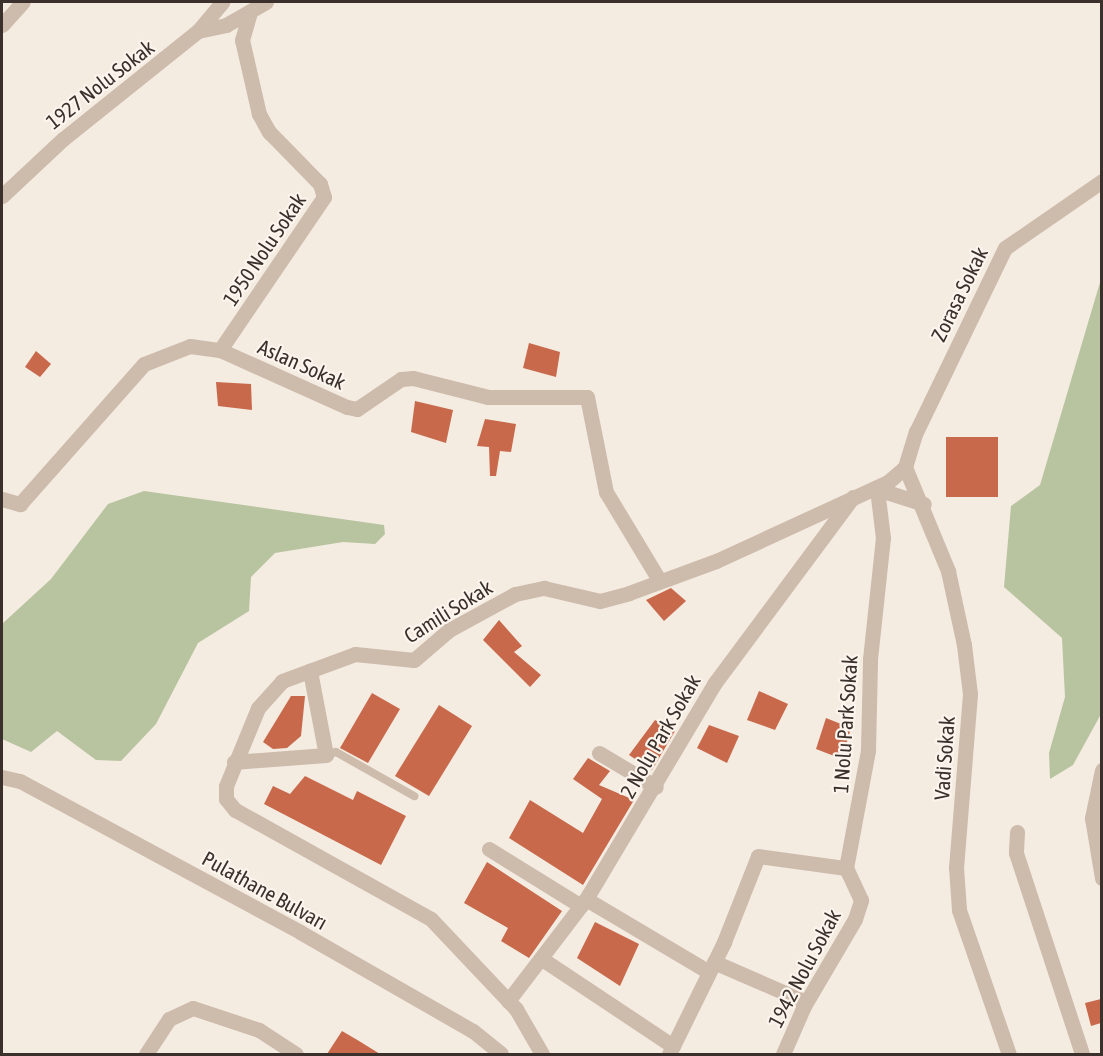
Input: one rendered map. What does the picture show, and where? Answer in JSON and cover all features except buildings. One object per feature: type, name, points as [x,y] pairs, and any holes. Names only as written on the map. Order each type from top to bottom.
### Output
[{"type":"street","points":[[2,25],[23,2]]},
{"type":"street","name":"1927 Nolu Sokak","points":[[2,196],[63,139],[198,31],[222,2]]},
{"type":"street","points":[[198,31],[250,12],[266,2]]},
{"type":"street","name":"1950 Nolu Sokak","points":[[220,350],[324,197],[320,184],[269,132],[259,114],[242,40],[250,12]]},
{"type":"street","name":"Zorasa Sokak","points":[[905,467],[930,401],[1005,248],[1101,181]]},
{"type":"street","name":"Aslan Sokak","points":[[2,499],[20,504],[144,363],[175,348],[220,350],[347,407],[357,409],[401,379],[413,378],[488,397],[587,397],[606,492],[659,580]]},
{"type":"street","name":"Camili Sokak","points":[[542,1054],[508,1001],[430,919],[234,810],[226,799],[234,762],[270,689],[310,670],[355,654],[414,660],[449,630],[515,594],[544,588],[600,601],[716,561],[853,497],[878,489],[905,467]]},
{"type":"street","name":"Vadi Sokak","points":[[905,467],[924,504],[948,571],[970,694],[956,867],[959,910],[1009,1054]]},
{"type":"street","points":[[878,489],[924,504]]},
{"type":"street","name":"1 Nolu Park Sokak","points":[[846,868],[868,750],[870,659],[883,538],[878,489]]},
{"type":"street","name":"2 Nolu Park Sokak","points":[[508,1001],[583,902],[656,787],[714,684],[853,497]]},
{"type":"street","points":[[234,762],[326,755],[310,670]]},
{"type":"street","points":[[599,753],[656,787]]},
{"type":"street","points":[[1101,770],[1092,818],[1101,878]]},
{"type":"street","name":"Pulathane Bulvarı","points":[[2,777],[20,781],[300,932],[473,1031],[501,1054]]},
{"type":"street","points":[[1017,832],[1016,853],[1083,1054]]},
{"type":"street","points":[[489,849],[583,902],[712,967],[806,1002]]},
{"type":"street","points":[[542,959],[671,1050],[712,967],[758,856],[846,868]]},
{"type":"street","name":"1942 Nolu Sokak","points":[[783,1054],[806,1002],[861,900],[846,868]]},
{"type":"street","points":[[146,1054],[169,1019],[193,1008],[259,1030],[296,1054]]},
{"type":"lane","points":[[326,755],[336,752],[414,796]]},
{"type":"green space","points":[[1101,279],[1101,714],[1073,765],[1050,779],[1049,753],[1065,697],[1062,638],[1004,587],[1011,506],[1040,485]]},
{"type":"green space","points":[[144,491],[384,525],[385,534],[375,544],[343,542],[275,553],[251,577],[249,611],[198,643],[156,724],[121,761],[96,760],[57,731],[31,752],[2,739],[2,624],[51,579],[108,504]]}]
